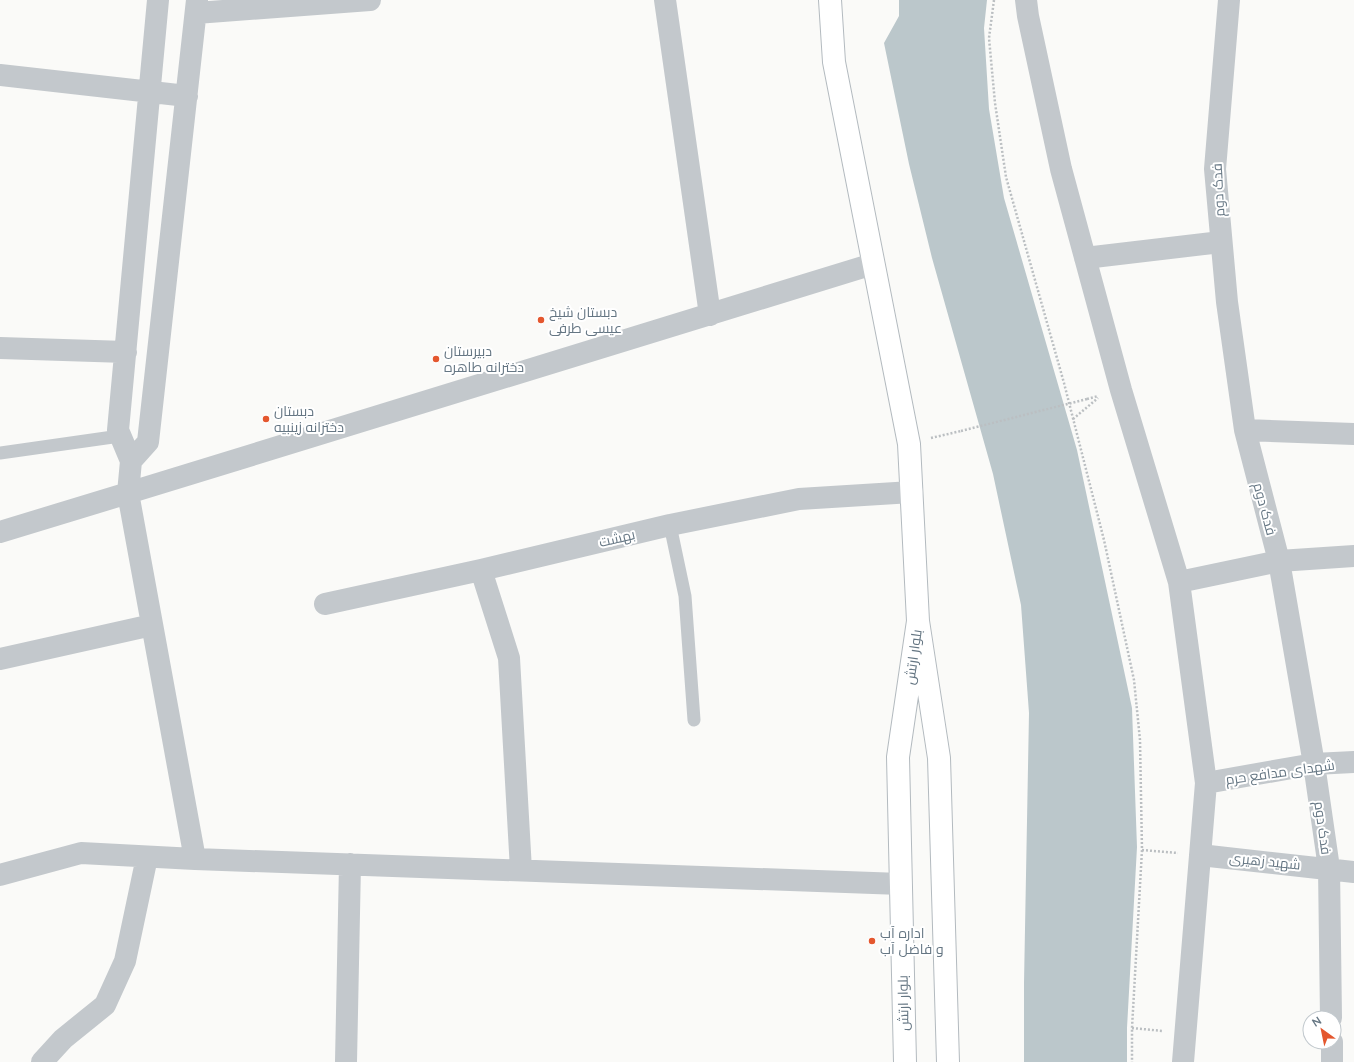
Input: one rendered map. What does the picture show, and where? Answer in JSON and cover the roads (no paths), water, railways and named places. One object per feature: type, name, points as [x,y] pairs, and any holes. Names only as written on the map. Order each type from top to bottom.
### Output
[{"type":"main road","points":[[830,0],[834,62],[909,444],[918,621]]},
{"type":"main road","name":"بلوار ارتش","points":[[905,1062],[898,757],[918,621]]},
{"type":"main road","name":"بلوار ارتش","points":[[918,621],[939,758],[948,1062]]},
{"type":"street","points":[[158,0],[118,430],[131,461],[128,494],[195,859]]},
{"type":"street","points":[[131,461],[148,442],[197,7],[370,0]]},
{"type":"street","points":[[665,0],[710,315]]},
{"type":"street","points":[[1026,0],[1028,16],[1061,169],[1121,390],[1179,582],[1206,783],[1183,1062]]},
{"type":"street","name":"فدک دوم","points":[[1229,0],[1215,169],[1227,302],[1245,430],[1279,561],[1314,764],[1329,868],[1331,1010]]},
{"type":"street","points":[[0,75],[187,96]]},
{"type":"street","points":[[1085,258],[1221,242]]},
{"type":"street","points":[[0,532],[128,494],[873,264]]},
{"type":"street","points":[[0,348],[126,352]]},
{"type":"street","points":[[1245,430],[1354,434]]},
{"type":"street","name":"بهشت","points":[[325,604],[481,570],[670,525],[799,499],[912,492]]},
{"type":"street","points":[[1179,582],[1279,561],[1354,556]]},
{"type":"street","points":[[481,570],[509,658],[521,870]]},
{"type":"street","points":[[0,659],[152,625]]},
{"type":"street","name":"شهدای مدافع حرم","points":[[1206,783],[1314,764],[1354,762]]},
{"type":"street","points":[[0,876],[81,853],[195,859],[901,884]]},
{"type":"street","name":"شهید زهیری","points":[[1200,854],[1354,872]]},
{"type":"street","points":[[42,1062],[63,1039],[104,1005],[125,961],[147,857]]},
{"type":"street","points":[[346,1062],[350,864]]},
{"type":"street","points":[[1332,1050],[1332,1062]]},
{"type":"lane","points":[[0,453],[120,436]]},
{"type":"lane","points":[[670,525],[685,596],[694,720]]},
{"type":"place","name":"دبستان شیخ عیسی طرفی","points":[[541,320]]},
{"type":"place","name":"دبیرستان دخترانه طاهره","points":[[436,359]]},
{"type":"place","name":"دبستان دخترانه زینبیه","points":[[266,419]]},
{"type":"place","name":"اداره آب و فاضل آب","points":[[872,941]]}]
